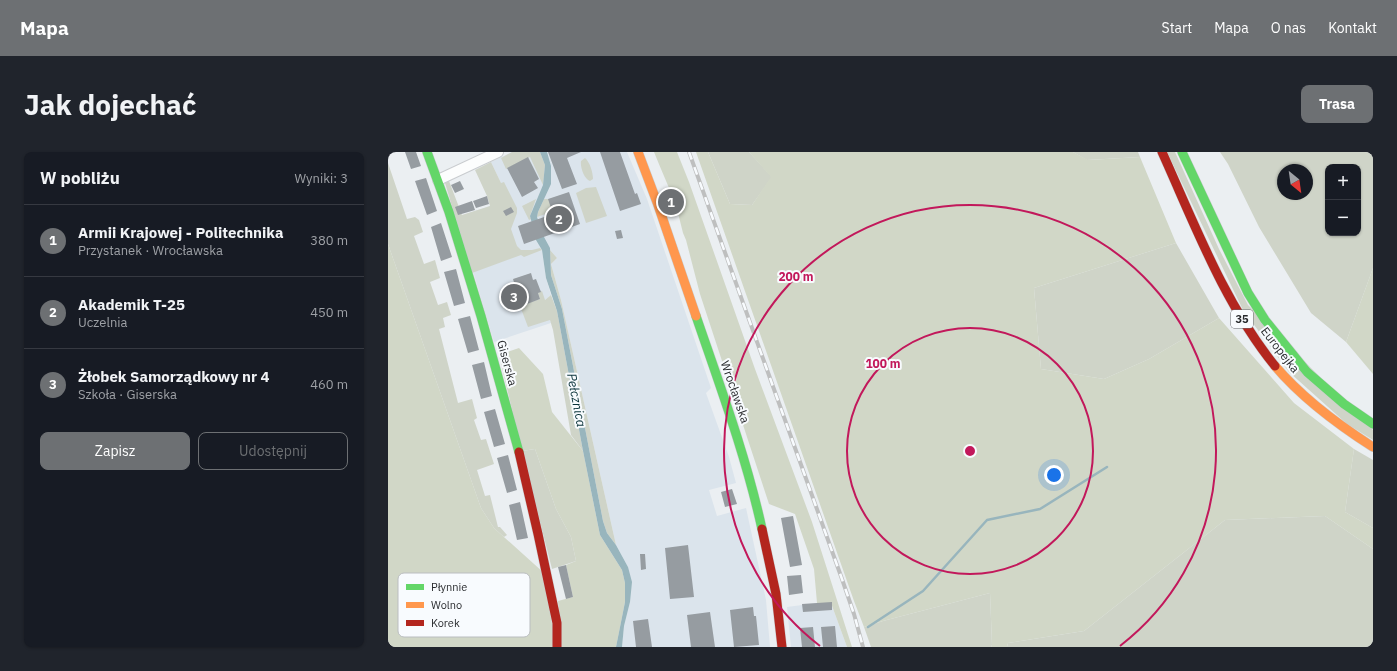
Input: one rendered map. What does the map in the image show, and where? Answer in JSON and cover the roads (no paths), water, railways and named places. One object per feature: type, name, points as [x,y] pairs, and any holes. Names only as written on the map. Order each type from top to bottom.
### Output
[{"type":"main road","name":"Giserska","points":[[427,152],[438,180],[484,323],[522,463],[557,623],[557,647]]},
{"type":"main road","name":"Wrocławska","points":[[638,152],[658,205],[733,424],[753,490],[776,594],[782,647]]},
{"type":"main road","name":"Europejka","points":[[1162,152],[1211,260],[1231,300],[1254,339],[1278,369],[1303,396],[1335,423],[1373,447]]},
{"type":"main road","name":"Europejka","points":[[1182,152],[1238,274],[1265,320],[1307,372],[1344,404],[1373,424]]},
{"type":"street","points":[[438,180],[494,153]]},
{"type":"water","name":"Pełcznica","points":[[540,152],[547,152],[551,166],[551,184],[537,217],[544,237],[550,248],[551,275],[562,309],[603,521],[607,533],[616,545],[628,567],[632,582],[630,602],[624,626],[622,647],[616,647],[625,602],[625,583],[622,570],[600,535],[557,311],[546,278],[542,250],[536,240],[530,216],[543,185],[545,165]]},
{"type":"waterway","points":[[868,627],[923,591],[987,520],[1040,509],[1107,467]]},
{"type":"railway","points":[[689,152],[842,579],[863,647]]},
{"type":"place","name":"Armii Krajowej - Politechnika","points":[[671,202]]},
{"type":"place","name":"Akademik T-25","points":[[559,219]]},
{"type":"place","name":"Żłobek Samorządkowy nr 4","points":[[514,297]]}]
